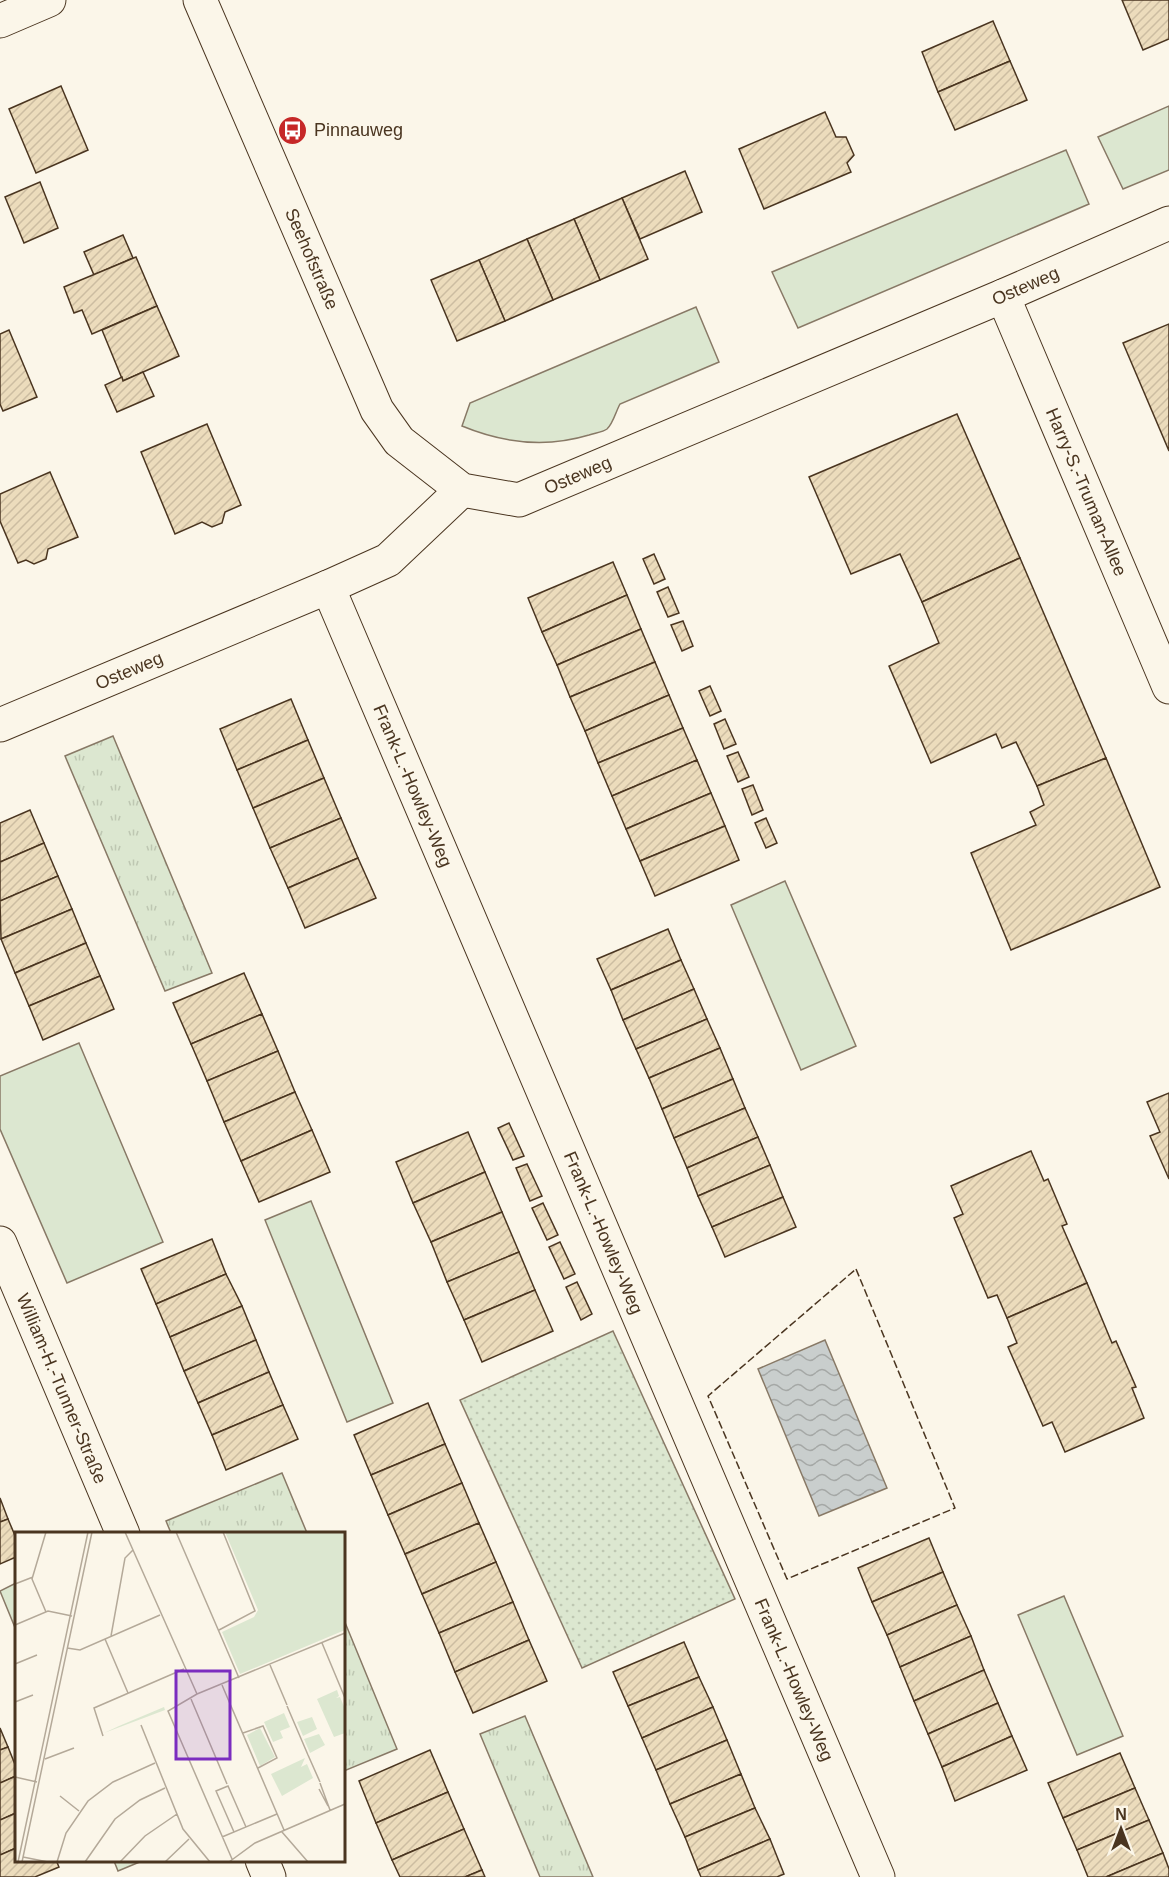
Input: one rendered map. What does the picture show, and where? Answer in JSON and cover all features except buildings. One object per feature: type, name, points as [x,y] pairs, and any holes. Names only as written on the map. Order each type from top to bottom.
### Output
[{"type":"street","points":[[0,21],[49,0]]},
{"type":"street","name":"Seehofstraße","points":[[200,0],[377,410],[399,441],[462,490]]},
{"type":"street","name":"Osteweg","points":[[0,725],[388,560],[462,490],[519,500],[1003,296],[1169,223]]},
{"type":"street","name":"Harry-S.-Truman-Allee","points":[[1003,296],[1169,687]]},
{"type":"street","name":"Frank-L.-Howley-Weg","points":[[328,587],[878,1877]]},
{"type":"street","name":"William-H.-Tunner-Straße","points":[[0,1243],[123,1532]]},
{"type":"street","points":[[263,1862],[269,1877]]},
{"type":"green space","points":[[1169,106],[1169,170],[1123,189],[1098,137]]},
{"type":"green space","points":[[1066,150],[1089,204],[798,328],[772,272]]},
{"type":"green space","points":[[696,307],[719,362],[620,404],[611,424],[605,430],[573,439],[525,442],[477,432],[462,426],[470,403]]},
{"type":"green space","points":[[113,736],[212,973],[165,991],[65,756]]},
{"type":"green space","points":[[785,881],[856,1046],[801,1070],[731,905]]},
{"type":"green space","points":[[79,1043],[163,1242],[67,1283],[0,1129],[0,1076]]},
{"type":"green space","points":[[311,1201],[393,1403],[347,1422],[265,1220]]},
{"type":"green space","points":[[613,1331],[735,1599],[582,1668],[460,1400]]},
{"type":"green space","points":[[282,1473],[307,1532],[171,1532],[166,1521]]},
{"type":"green space","points":[[15,1584],[15,1628],[0,1591]]},
{"type":"green space","points":[[1064,1596],[1123,1736],[1077,1755],[1018,1615]]},
{"type":"green space","points":[[345,1622],[397,1749],[345,1771]]},
{"type":"green space","points":[[525,1716],[593,1877],[540,1877],[480,1734]]},
{"type":"green space","points":[[114,1862],[140,1862],[118,1871]]},
{"type":"water","points":[[825,1340],[887,1488],[819,1516],[758,1369]]},
{"type":"fence","points":[[856,1269],[955,1508],[787,1579],[708,1396],[856,1269]]},
{"type":"place","name":"Pinnauweg","points":[[293,130]]}]
